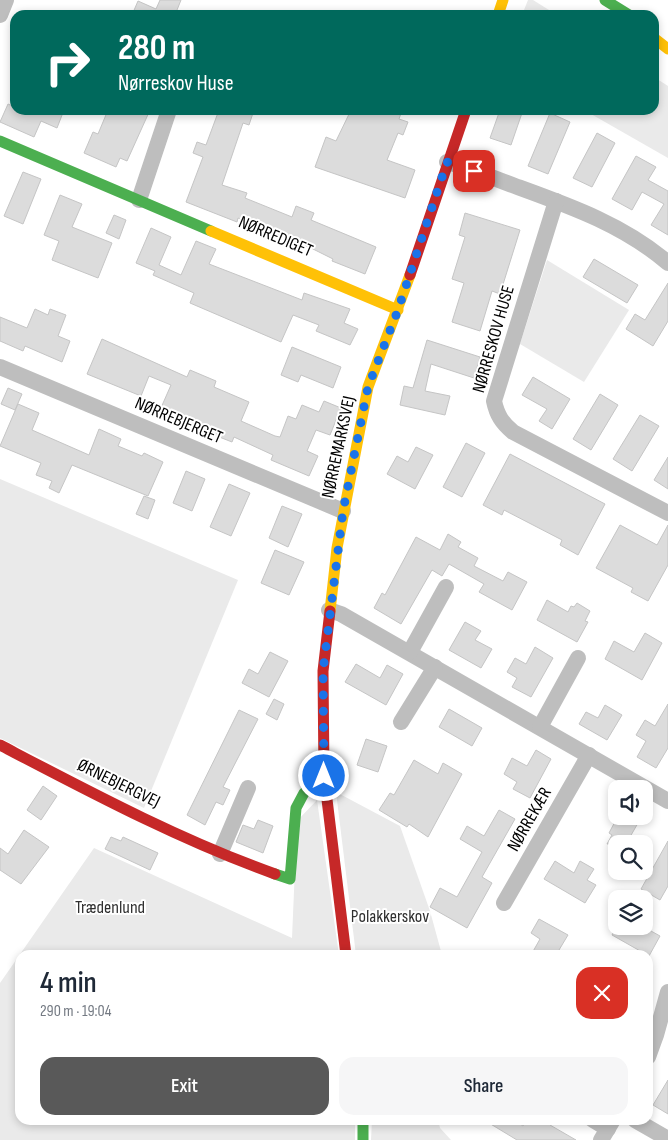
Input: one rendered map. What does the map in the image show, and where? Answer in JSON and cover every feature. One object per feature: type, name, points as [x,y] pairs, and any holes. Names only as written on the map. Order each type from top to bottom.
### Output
[{"type":"main road","points":[[605,0],[618,10]]},
{"type":"main road","points":[[605,0],[621,10]]},
{"type":"main road","name":"NØRREMARKSVEJ","points":[[345,950],[324,776],[323,671],[329,610],[343,511],[368,387],[398,310],[464,115]]},
{"type":"main road","name":"NØRREDIGET","points":[[0,141],[398,310]]},
{"type":"main road","name":"ØRNEBJERGVEJ","points":[[0,745],[96,795],[220,854],[290,880],[295,812],[299,799],[307,788],[324,776]]},
{"type":"main road","points":[[363,1125],[363,1140]]},
{"type":"street","points":[[0,15],[6,0]]},
{"type":"street","points":[[139,200],[167,115]]},
{"type":"street","points":[[447,162],[556,201],[612,224],[645,243],[668,263]]},
{"type":"street","name":"NØRRESKOV HUSE","points":[[556,201],[494,402],[497,414],[503,424],[513,432],[668,512]]},
{"type":"street","name":"NØRREBJERGET","points":[[0,367],[343,511]]},
{"type":"street","points":[[410,652],[446,587]]},
{"type":"street","points":[[329,610],[341,614],[589,755],[666,795]]},
{"type":"street","points":[[540,727],[578,658]]},
{"type":"street","points":[[402,722],[435,666]]},
{"type":"street","name":"NØRREKÆR","points":[[504,903],[589,755]]},
{"type":"street","points":[[220,854],[248,788]]},
{"type":"street","points":[[653,1043],[668,992]]},
{"type":"street","points":[[644,1125],[668,1139]]},
{"type":"green space","points":[[528,0],[533,0],[549,10],[524,10]]},
{"type":"green space","points":[[659,80],[668,86],[668,158],[593,115],[659,115]]},
{"type":"green space","points":[[547,260],[629,310],[584,382],[520,344]]},
{"type":"green space","points":[[0,479],[238,580],[144,808],[0,738]]},
{"type":"green space","name":"Polakkerskov","points":[[336,792],[400,826],[430,911],[441,950],[355,950]]},
{"type":"green space","name":"Trædenlund","points":[[317,800],[338,950],[23,950],[94,848],[292,938],[297,821]]},
{"type":"green space","name":"Trædenlund","points":[[15,961],[15,1125],[355,1125],[355,1140],[0,1140],[0,983]]},
{"type":"green space","points":[[372,1125],[439,1125],[451,1140],[371,1140]]},
{"type":"building","points":[[160,0],[181,0],[177,10],[134,10],[138,1],[156,9]]},
{"type":"building","points":[[8,104],[10,105],[10,115],[62,115],[57,128],[41,121],[34,137],[0,122]]},
{"type":"building","points":[[106,115],[148,115],[127,161],[120,158],[116,167],[84,153],[93,132],[98,134]]},
{"type":"building","points":[[217,115],[252,115],[249,125],[243,123],[222,185],[247,193],[245,198],[292,217],[296,206],[314,213],[311,220],[376,247],[365,274],[332,261],[333,259],[311,248],[238,218],[237,222],[186,202],[203,157],[193,153],[197,142],[206,145]]},
{"type":"building","points":[[349,115],[400,115],[399,119],[408,122],[403,135],[398,133],[387,160],[415,170],[405,198],[315,167],[326,137],[336,141]]},
{"type":"building","points":[[498,115],[521,115],[511,145],[490,138]]},
{"type":"building","points":[[549,115],[554,115],[570,122],[548,174],[528,166]]},
{"type":"building","points":[[597,133],[615,143],[592,187],[573,178]]},
{"type":"building","points":[[636,156],[656,167],[648,180],[668,191],[668,235],[651,225],[664,204],[642,192],[632,210],[612,199]]},
{"type":"building","points":[[23,172],[41,179],[23,224],[4,216]]},
{"type":"building","points":[[60,195],[82,204],[72,227],[112,243],[98,278],[52,260],[59,241],[44,235]]},
{"type":"building","points":[[465,213],[520,230],[500,294],[492,291],[480,331],[452,322],[464,283],[452,279],[465,237],[459,235]]},
{"type":"building","points":[[114,215],[126,220],[119,239],[106,233]]},
{"type":"building","points":[[151,228],[171,237],[159,265],[181,275],[196,241],[216,249],[209,264],[302,300],[304,293],[350,309],[344,323],[358,329],[350,345],[316,331],[319,325],[293,315],[281,342],[190,303],[194,293],[153,275],[155,271],[136,263]]},
{"type":"building","points":[[594,259],[638,285],[627,303],[583,277]]},
{"type":"building","points":[[668,283],[668,321],[653,346],[626,329],[635,314],[645,320]]},
{"type":"building","points":[[35,309],[48,315],[50,309],[66,315],[58,336],[70,341],[62,362],[25,346],[23,351],[0,341],[0,317],[27,328]]},
{"type":"building","points":[[102,339],[187,377],[190,370],[216,381],[214,387],[249,402],[241,421],[275,436],[280,437],[288,416],[296,419],[302,405],[319,412],[324,401],[341,408],[330,435],[316,430],[307,451],[318,456],[309,476],[271,460],[273,455],[234,437],[232,442],[171,418],[172,415],[160,410],[171,385],[149,376],[141,396],[87,374]]},
{"type":"building","points":[[427,340],[480,357],[474,378],[431,364],[425,391],[450,396],[445,415],[400,405],[404,386],[413,388]]},
{"type":"building","points":[[292,347],[341,367],[333,388],[301,375],[298,382],[281,375]]},
{"type":"building","points":[[533,377],[570,399],[552,429],[539,421],[547,409],[522,395]]},
{"type":"building","points":[[8,388],[22,394],[15,410],[1,404]]},
{"type":"building","points":[[600,394],[618,405],[591,450],[573,439]]},
{"type":"building","points":[[18,404],[39,413],[32,430],[89,455],[99,429],[121,439],[118,446],[142,456],[144,453],[163,462],[148,496],[72,465],[59,493],[49,488],[52,481],[36,475],[41,463],[0,446]]},
{"type":"building","points":[[640,415],[659,426],[632,471],[613,459]]},
{"type":"building","points":[[466,443],[485,453],[462,497],[443,487]]},
{"type":"building","points":[[416,447],[433,455],[415,489],[387,474],[397,456],[408,462]]},
{"type":"building","points":[[510,454],[605,504],[578,555],[560,545],[562,540],[504,510],[502,515],[483,505]]},
{"type":"building","points":[[668,457],[668,489],[654,480]]},
{"type":"building","points":[[186,471],[205,479],[192,511],[173,503]]},
{"type":"building","points":[[229,484],[250,493],[231,536],[210,527]]},
{"type":"building","points":[[144,496],[155,500],[148,519],[136,514]]},
{"type":"building","points":[[282,506],[302,514],[288,547],[269,538]]},
{"type":"building","points":[[620,525],[657,545],[668,525],[668,565],[648,601],[631,592],[633,588],[596,568]]},
{"type":"building","points":[[448,534],[461,542],[458,547],[478,558],[474,566],[503,581],[508,572],[527,582],[512,610],[479,592],[484,584],[449,564],[442,576],[432,570],[401,624],[374,608],[382,593],[385,595],[416,537],[440,550]]},
{"type":"building","points":[[275,550],[304,562],[289,595],[261,583]]},
{"type":"building","points":[[547,600],[568,612],[571,606],[574,607],[577,603],[590,611],[585,621],[588,622],[577,642],[537,620]]},
{"type":"building","points":[[465,622],[481,631],[475,640],[492,649],[481,668],[449,650]]},
{"type":"building","points":[[645,633],[662,643],[642,680],[605,659],[614,641],[634,652]]},
{"type":"building","points":[[535,647],[553,658],[531,697],[512,687],[517,678],[507,672],[515,658],[526,664]]},
{"type":"building","points":[[270,652],[288,661],[269,697],[242,683],[249,669],[258,674]]},
{"type":"building","points":[[356,664],[380,678],[387,665],[403,674],[386,705],[345,682]]},
{"type":"building","points":[[274,699],[284,704],[277,720],[266,714]]},
{"type":"building","points":[[668,704],[668,748],[656,768],[637,757],[646,741],[636,735],[645,720],[655,726]]},
{"type":"building","points":[[605,705],[622,715],[607,740],[579,724],[586,712],[598,718]]},
{"type":"building","points":[[449,709],[482,728],[472,746],[439,727]]},
{"type":"building","points":[[239,710],[258,719],[223,787],[230,790],[223,805],[216,802],[205,825],[187,815]]},
{"type":"building","points":[[366,739],[387,746],[378,772],[357,765]]},
{"type":"building","points":[[536,750],[551,759],[530,798],[513,789],[517,782],[504,774],[512,758],[527,766]]},
{"type":"building","points":[[414,760],[438,774],[443,763],[462,774],[428,837],[409,824],[407,827],[379,810],[390,793],[394,795]]},
{"type":"building","points":[[43,786],[57,796],[41,820],[27,810]]},
{"type":"building","points":[[499,810],[515,819],[482,877],[492,883],[467,928],[430,907],[440,888],[457,897],[482,852],[460,839],[467,826],[484,836]]},
{"type":"building","points":[[258,820],[273,826],[263,853],[236,842],[243,825],[254,829]]},
{"type":"building","points":[[613,825],[637,825],[631,835],[612,835],[609,833]]},
{"type":"building","points":[[24,830],[49,847],[21,884],[0,870],[0,848],[8,854]]},
{"type":"building","points":[[111,837],[121,841],[123,837],[158,853],[150,870],[105,849]]},
{"type":"building","points":[[668,841],[668,886],[660,900],[653,896],[653,890],[641,889],[646,880],[653,880],[653,868]]},
{"type":"building","points":[[555,861],[574,873],[580,861],[594,869],[587,880],[596,885],[585,903],[544,879]]},
{"type":"building","points":[[539,919],[568,935],[559,950],[534,950],[540,939],[531,933]]},
{"type":"building","points":[[653,932],[660,936],[652,950],[638,950],[612,935],[653,935]]},
{"type":"building","points":[[668,1080],[668,1114],[653,1105]]},
{"type":"building","points":[[492,1125],[550,1125],[576,1140],[517,1140]]},
{"type":"traffic: fast","points":[[605,0],[621,10]]},
{"type":"traffic: fast","points":[[0,141],[211,231]]},
{"type":"traffic: fast","points":[[275,874],[290,879],[296,808],[304,793],[324,775]]},
{"type":"traffic: fast","points":[[363,1125],[363,1140]]},
{"type":"traffic: slow","points":[[500,10],[503,0]]},
{"type":"traffic: slow","points":[[659,42],[668,49]]},
{"type":"traffic: slow","points":[[211,231],[398,310]]},
{"type":"traffic: slow","points":[[330,611],[337,548],[368,387],[410,275]]},
{"type":"traffic: jam","points":[[410,275],[464,115]]},
{"type":"traffic: jam","points":[[330,611],[323,671],[324,775],[345,950]]},
{"type":"traffic: jam","points":[[0,745],[170,831],[275,874]]},
{"type":"route","points":[[324,776],[325,705],[323,671],[329,610],[343,511],[368,387],[384,350],[447,162],[474,171]]}]
